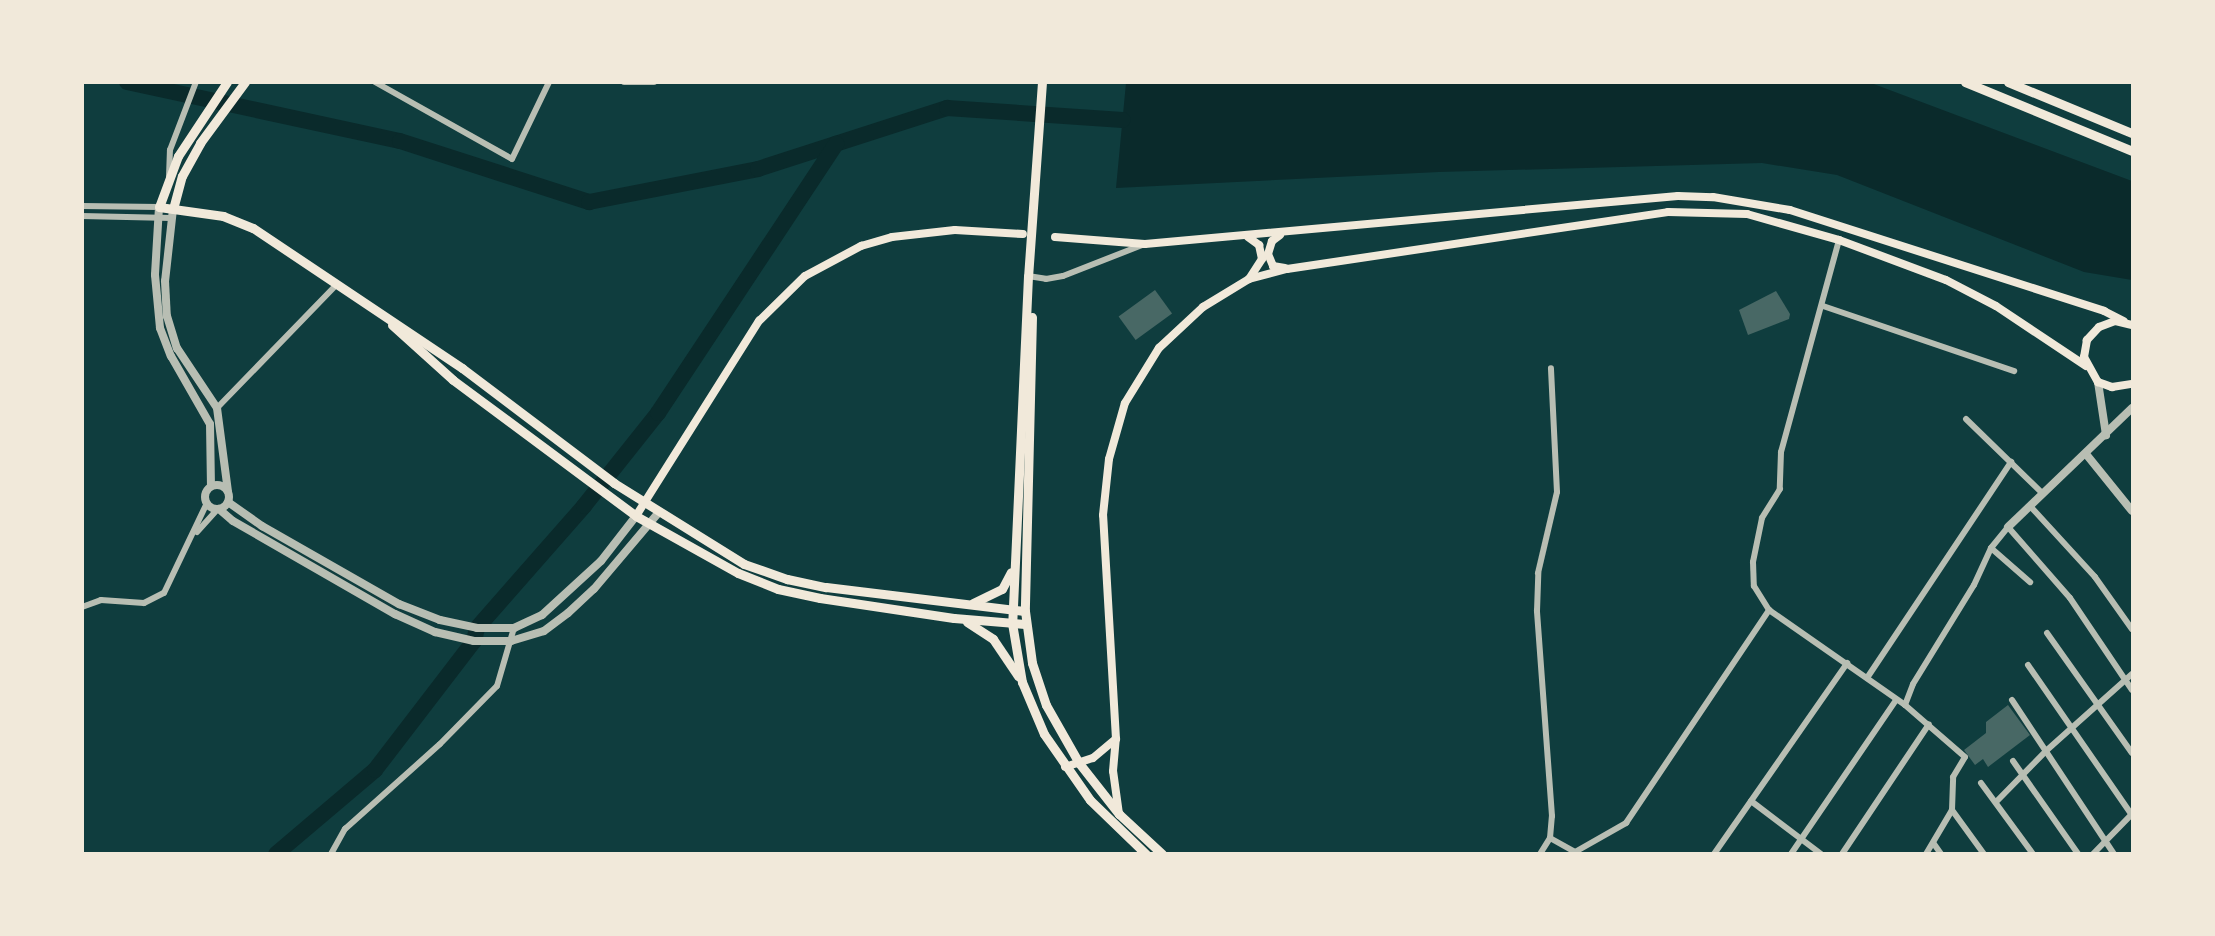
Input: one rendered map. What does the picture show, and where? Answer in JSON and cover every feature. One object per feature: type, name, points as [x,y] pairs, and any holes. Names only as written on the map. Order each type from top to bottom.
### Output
[{"type":"highway","points":[[227,82],[189,138],[169,177],[159,207],[172,214],[238,221],[376,309],[462,368],[614,483],[744,564],[787,579],[1025,611]]},
{"type":"highway","points":[[172,214],[182,176],[200,143],[245,82]]},
{"type":"highway","points":[[1022,682],[1012,623],[1013,564],[1042,82]]},
{"type":"highway","points":[[1965,82],[2133,151]]},
{"type":"highway","points":[[2008,82],[2133,133]]},
{"type":"highway","points":[[189,138],[200,143]]},
{"type":"highway","points":[[1031,271],[1025,624],[1032,663],[1046,705],[1079,763],[1119,814],[1162,854]]},
{"type":"highway","points":[[376,309],[431,363],[607,495],[636,516],[738,573],[778,589],[954,618],[1025,624]]},
{"type":"highway","points":[[963,604],[985,600],[1002,589],[1013,564]]},
{"type":"highway","points":[[954,618],[975,625],[993,639],[1022,682],[1044,734],[1065,767],[1098,808],[1146,854]]},
{"type":"main road","points":[[1055,237],[1145,244],[1248,237],[1678,196],[1713,197],[1790,210],[2096,309],[2128,323]]},
{"type":"main road","points":[[1119,814],[1113,771],[1116,739],[1103,515],[1109,459],[1122,415],[1159,348],[1203,307],[1249,279],[1287,269],[1668,212],[1747,214],[1839,240],[1966,289],[2086,366],[2098,382],[2112,387],[2133,384]]},
{"type":"main road","points":[[636,516],[759,321],[805,276],[842,255],[892,237],[955,230],[1023,234]]},
{"type":"main road","points":[[1284,233],[1272,241],[1268,254],[1273,266],[1287,269]]},
{"type":"main road","points":[[1248,237],[1259,244],[1262,259],[1249,279]]},
{"type":"main road","points":[[2086,366],[2085,348],[2092,333],[2106,322],[2128,323]]},
{"type":"main road","points":[[1065,767],[1093,758],[1116,739]]},
{"type":"street","points":[[169,177],[170,150],[196,82]]},
{"type":"street","points":[[375,82],[512,159],[549,82]]},
{"type":"street","points":[[624,82],[654,82]]},
{"type":"street","points":[[82,206],[159,207],[155,275],[160,328],[167,349],[210,424],[211,486],[205,494],[207,503],[196,532],[169,587],[158,598],[144,603],[101,600],[82,608]]},
{"type":"street","points":[[82,216],[157,217],[172,214],[165,281],[167,316],[177,348],[217,408],[228,502]]},
{"type":"street","points":[[1839,240],[1823,306],[1781,452],[1780,489],[1762,518],[1753,562],[1754,586],[1769,610],[1905,705],[1965,757],[1953,777],[1952,810],[1934,844],[1926,854]]},
{"type":"street","points":[[1031,271],[1063,276],[1145,244]]},
{"type":"street","points":[[217,408],[337,284]]},
{"type":"street","points":[[1823,306],[2014,371]]},
{"type":"street","points":[[1540,854],[1550,838],[1549,735],[1539,675],[1537,611],[1538,573],[1557,492],[1551,368]]},
{"type":"street","points":[[2098,382],[2106,435]]},
{"type":"street","points":[[1905,705],[1913,684],[1974,585],[1991,548],[2008,526],[2133,408]]},
{"type":"street","points":[[1966,419],[2043,494]]},
{"type":"street","points":[[2086,454],[2133,511]]},
{"type":"street","points":[[1868,678],[2011,462]]},
{"type":"street","points":[[211,486],[219,485],[228,491]]},
{"type":"street","points":[[196,532],[228,502]]},
{"type":"street","points":[[228,502],[324,562],[399,603],[440,620],[477,628],[514,628],[542,615],[566,596],[636,516]]},
{"type":"street","points":[[207,503],[319,571],[435,632],[474,641],[511,641],[544,631],[568,613],[651,524],[659,512]]},
{"type":"street","points":[[2030,506],[2095,577],[2133,629]]},
{"type":"street","points":[[2008,526],[2070,598],[2133,690]]},
{"type":"street","points":[[1991,548],[2030,582]]},
{"type":"street","points":[[319,571],[324,562]]},
{"type":"street","points":[[1550,838],[1576,853],[1626,823],[1769,610]]},
{"type":"street","points":[[331,854],[345,829],[440,744],[497,686],[514,628]]},
{"type":"street","points":[[2047,633],[2133,753]]},
{"type":"street","points":[[1714,854],[1847,663]]},
{"type":"street","points":[[2028,665],[2074,726],[2132,815],[2093,854]]},
{"type":"street","points":[[1996,802],[2047,750],[2133,674]]},
{"type":"street","points":[[1791,854],[1896,700]]},
{"type":"street","points":[[2012,700],[2114,854]]},
{"type":"street","points":[[1842,854],[1929,724]]},
{"type":"street","points":[[2013,761],[2078,854]]},
{"type":"street","points":[[1981,783],[2033,854]]},
{"type":"street","points":[[1751,801],[1821,854]]},
{"type":"street","points":[[1952,810],[1984,854]]},
{"type":"street","points":[[1934,844],[1941,854]]},
{"type":"water","points":[[1126,83],[1871,83],[2132,181],[2132,280],[2084,272],[1837,175],[1762,163],[1439,172],[1116,188]]},
{"type":"building","points":[[1155,290],[1172,313],[1136,340],[1119,316]]},
{"type":"building","points":[[1776,291],[1790,314],[1789,319],[1748,335],[1739,310]]},
{"type":"building","points":[[2008,705],[2030,735],[1988,767],[1983,759],[1975,765],[1964,750],[1986,733],[1986,722]]},
{"type":"waterway","points":[[127,82],[400,141],[589,202],[758,169],[947,108],[1123,120]]},
{"type":"waterway","points":[[276,854],[375,770],[474,641],[477,628],[584,506],[658,413],[836,144]]}]
